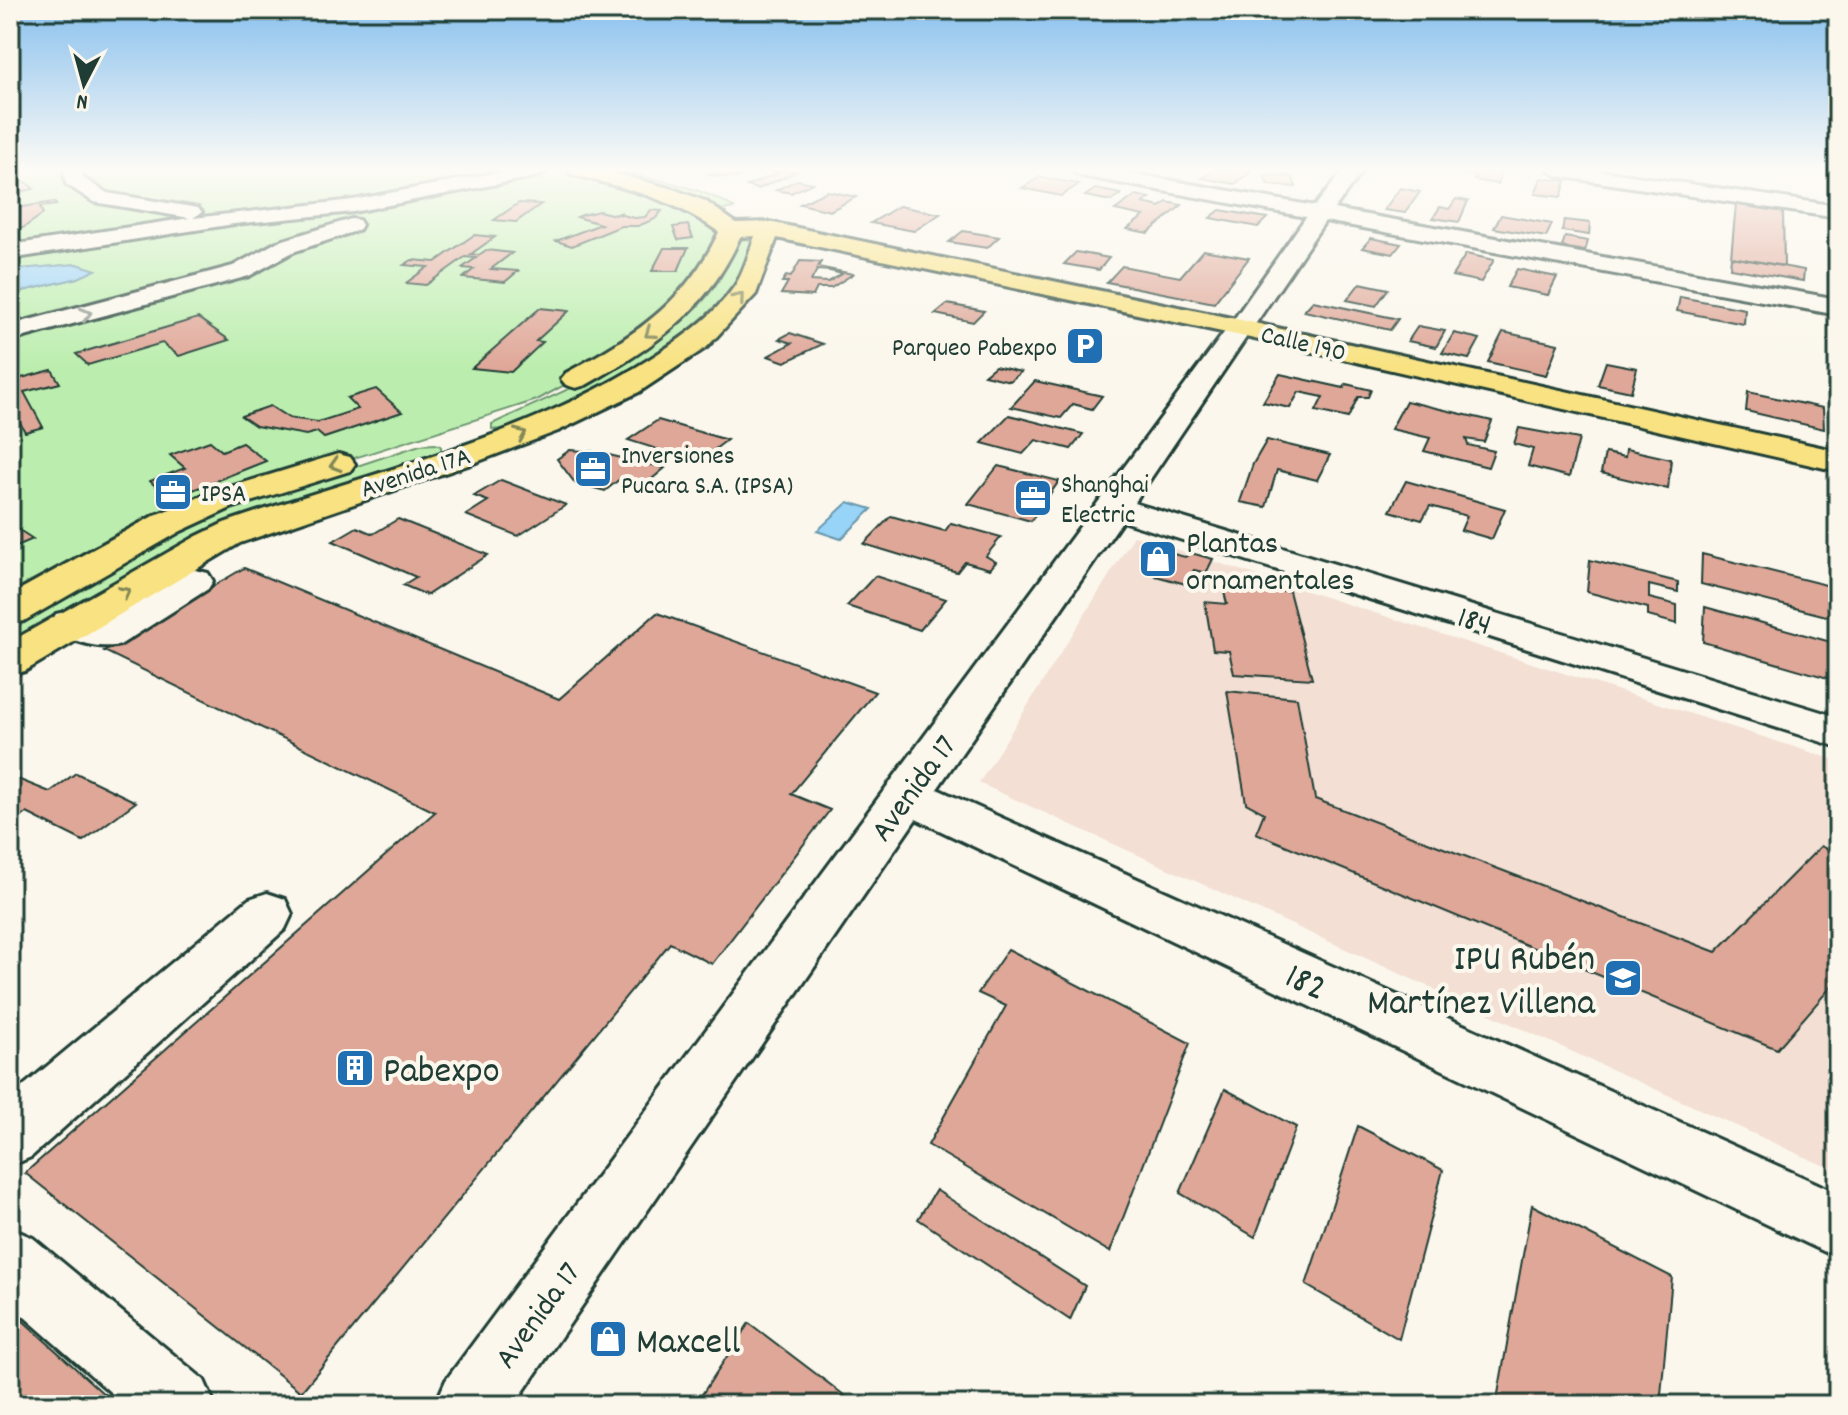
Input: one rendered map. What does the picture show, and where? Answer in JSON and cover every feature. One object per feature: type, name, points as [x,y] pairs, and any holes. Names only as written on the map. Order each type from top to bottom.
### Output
[{"type":"main road","name":"Avenida 17A","points":[[10,612],[168,523],[219,501],[537,400],[616,357],[672,318],[702,288],[740,236]]},
{"type":"main road","name":"Avenida 17A","points":[[10,661],[70,623],[233,532],[486,448],[592,404],[667,362],[716,324],[752,282],[767,249],[759,236]]},
{"type":"main road","name":"Calle 190","points":[[816,236],[1838,461]]},
{"type":"main road","points":[[455,428],[486,448]]},
{"type":"street","points":[[10,251],[47,236]]},
{"type":"street","points":[[10,251],[112,236]]},
{"type":"street","points":[[285,247],[292,239],[290,236]]},
{"type":"street","points":[[10,333],[241,271],[285,247],[318,236]]},
{"type":"street","name":"Avenida 17","points":[[471,1405],[1304,236]]},
{"type":"street","points":[[1447,236],[1838,307]]},
{"type":"street","name":"184","points":[[1113,507],[1838,732]]},
{"type":"street","points":[[70,623],[106,636],[195,581]]},
{"type":"street","name":"182","points":[[907,795],[1838,1226]]},
{"type":"street","points":[[10,1136],[267,914]]},
{"type":"street","points":[[10,1261],[179,1405]]},
{"type":"shaded area","name":"IPU Rubén Martínez Villena","points":[[1134,536],[1838,761],[1838,1172],[979,783]]},
{"type":"green space","points":[[10,236],[729,236],[719,262],[616,357],[537,400],[219,501],[10,612],[10,294],[78,278],[95,270],[77,264],[10,270]]},
{"type":"green space","points":[[740,240],[755,242],[737,286],[717,309],[690,331],[657,355],[580,400],[514,427],[492,429],[492,424],[611,368],[668,332],[693,312],[713,289]]},
{"type":"green space","points":[[420,445],[441,446],[441,452],[424,460],[256,512],[110,585],[10,646],[10,628],[106,570],[234,507]]},
{"type":"water","points":[[77,264],[96,270],[78,278],[10,294],[10,270]]},
{"type":"water","points":[[848,502],[872,509],[841,539],[817,531]]},
{"type":"building","points":[[473,236],[495,237],[471,254],[479,255],[486,250],[512,253],[491,269],[518,271],[505,282],[463,278],[474,269],[462,268],[476,258],[465,257],[426,285],[406,283],[428,267],[404,265],[412,260],[435,262]]},
{"type":"building","points":[[569,236],[596,236],[572,246],[556,241]]},
{"type":"building","points":[[676,236],[693,238],[678,240]]},
{"type":"building","points":[[957,236],[999,237],[987,248],[949,242]]},
{"type":"building","points":[[1733,236],[1783,236],[1784,266],[1731,257]]},
{"type":"building","points":[[1565,237],[1588,241],[1585,251],[1562,247]]},
{"type":"building","points":[[1371,238],[1401,244],[1393,254],[1362,248]]},
{"type":"building","points":[[664,248],[688,248],[678,271],[652,271]]},
{"type":"building","points":[[1203,250],[1249,258],[1214,303],[1107,282],[1122,266],[1180,277]]},
{"type":"building","points":[[1076,252],[1109,258],[1099,270],[1064,264]]},
{"type":"building","points":[[1466,254],[1494,260],[1481,282],[1452,276]]},
{"type":"building","points":[[1731,257],[1804,270],[1803,281],[1730,268]]},
{"type":"building","points":[[800,261],[821,262],[818,267],[853,274],[831,288],[817,288],[813,296],[781,294],[788,282],[782,282],[786,276],[791,277]],"holes":[[[817,270],[842,274],[828,282],[811,281]]]},
{"type":"building","points":[[1517,269],[1557,277],[1548,295],[1507,287]]},
{"type":"building","points":[[1360,283],[1388,289],[1376,306],[1347,300]]},
{"type":"building","points":[[1680,297],[1745,309],[1744,324],[1677,311]]},
{"type":"building","points":[[1313,301],[1398,319],[1390,330],[1304,311]]},
{"type":"building","points":[[947,304],[984,311],[973,322],[935,314]]},
{"type":"building","points":[[540,308],[569,311],[536,341],[543,342],[511,372],[472,368]]},
{"type":"building","points":[[198,318],[229,340],[179,356],[162,343],[88,365],[76,354]]},
{"type":"building","points":[[1418,326],[1445,331],[1436,347],[1408,341]]},
{"type":"building","points":[[1503,332],[1558,344],[1546,375],[1488,362]]},
{"type":"building","points":[[790,333],[823,344],[785,362],[768,356],[792,343],[779,339]]},
{"type":"building","points":[[1454,333],[1480,339],[1469,359],[1442,353]]},
{"type":"building","points":[[1606,362],[1637,368],[1631,392],[1598,385]]},
{"type":"building","points":[[995,366],[1021,372],[1010,381],[984,375]]},
{"type":"building","points":[[52,370],[60,383],[24,392],[43,427],[25,432],[10,403],[10,381]]},
{"type":"building","points":[[1280,374],[1344,388],[1346,384],[1371,390],[1368,397],[1358,397],[1348,418],[1316,411],[1323,397],[1299,392],[1290,408],[1263,402]]},
{"type":"building","points":[[1035,381],[1102,396],[1092,409],[1073,404],[1061,418],[1011,407]]},
{"type":"building","points":[[376,389],[402,412],[324,438],[317,432],[306,435],[256,426],[241,416],[270,406],[289,418],[318,422],[358,409],[347,398]]},
{"type":"building","points":[[1748,392],[1823,408],[1824,429],[1746,411]]},
{"type":"building","points":[[1406,401],[1492,421],[1484,442],[1466,439],[1468,445],[1494,451],[1488,467],[1424,451],[1430,438],[1391,429]]},
{"type":"building","points":[[1009,415],[1083,434],[1071,449],[1036,440],[1023,454],[982,443]]},
{"type":"building","points":[[658,420],[727,440],[698,462],[628,440]]},
{"type":"building","points":[[1519,428],[1579,439],[1569,477],[1528,466],[1533,449],[1514,444]]},
{"type":"building","points":[[1267,440],[1330,455],[1317,480],[1277,470],[1266,507],[1240,502],[1253,464]]},
{"type":"building","points":[[210,441],[222,451],[242,443],[266,461],[170,499],[150,481],[185,468],[170,455]]},
{"type":"building","points":[[1626,449],[1671,459],[1668,489],[1601,473],[1605,453],[1625,457]]},
{"type":"building","points":[[570,450],[596,452],[665,468],[646,484],[621,478],[605,491],[575,483],[557,459]]},
{"type":"building","points":[[998,466],[1059,481],[1031,521],[968,504]]},
{"type":"building","points":[[501,480],[566,505],[518,536],[466,515],[488,501],[474,496]]},
{"type":"building","points":[[1406,481],[1505,509],[1492,539],[1461,530],[1467,516],[1430,506],[1422,520],[1390,511]]},
{"type":"building","points":[[891,516],[945,531],[951,523],[1001,537],[986,556],[996,562],[990,569],[965,562],[957,572],[864,544]]},
{"type":"building","points":[[398,519],[488,555],[427,595],[403,585],[416,577],[333,541],[357,527],[373,534]]},
{"type":"building","points":[[10,524],[33,539],[10,549]]},
{"type":"building","points":[[1149,548],[1185,557],[1191,553],[1213,559],[1206,573],[1194,570],[1186,584],[1156,576],[1161,567],[1141,561]]},
{"type":"building","points":[[1702,554],[1838,588],[1838,619],[1701,584]]},
{"type":"building","points":[[1590,560],[1678,582],[1678,592],[1649,585],[1649,598],[1677,605],[1677,624],[1648,616],[1648,608],[1587,592]]},
{"type":"building","name":"Pabexpo","points":[[244,568],[559,699],[657,613],[875,692],[791,794],[830,810],[712,964],[670,943],[301,1392],[25,1173],[435,812],[104,651]]},
{"type":"building","points":[[875,576],[946,599],[920,630],[847,606]]},
{"type":"building","points":[[1223,588],[1289,591],[1312,679],[1234,674],[1229,651],[1213,650],[1205,602],[1227,604]]},
{"type":"building","points":[[1705,607],[1838,644],[1838,681],[1703,642]]},
{"type":"building","points":[[1227,691],[1297,698],[1315,799],[1716,952],[1821,846],[1838,856],[1838,979],[1777,1049],[1256,833],[1264,813],[1246,803]]},
{"type":"building","points":[[76,773],[136,802],[83,841],[27,813],[10,825],[10,776],[50,792]]},
{"type":"building","points":[[1008,949],[1190,1043],[1110,1252],[928,1145],[1006,1006],[978,993]]},
{"type":"building","points":[[1225,1089],[1296,1127],[1255,1237],[1180,1193]]},
{"type":"building","points":[[1358,1126],[1443,1170],[1399,1339],[1306,1285]]},
{"type":"building","points":[[936,1190],[1085,1286],[1070,1320],[918,1219]]},
{"type":"building","points":[[1532,1205],[1672,1277],[1660,1405],[1496,1405]]},
{"type":"building","points":[[10,1309],[116,1405],[10,1405]]},
{"type":"building","points":[[749,1323],[857,1405],[695,1405]]},
{"type":"place","name":"Parqueo Pabexpo","points":[[1085,346]]},
{"type":"place","name":"Inversiones Pucara S.A. (IPSA)","points":[[593,469]]},
{"type":"place","name":"IPSA","points":[[173,492]]},
{"type":"place","name":"Shanghai Electric","points":[[1033,498]]},
{"type":"place","name":"Plantas ornamentales","points":[[1158,559]]},
{"type":"place","name":"IPU Rubén Martínez Villena","points":[[1623,978]]},
{"type":"place","name":"Pabexpo","points":[[355,1068]]},
{"type":"place","name":"Maxcell","points":[[608,1339]]}]
